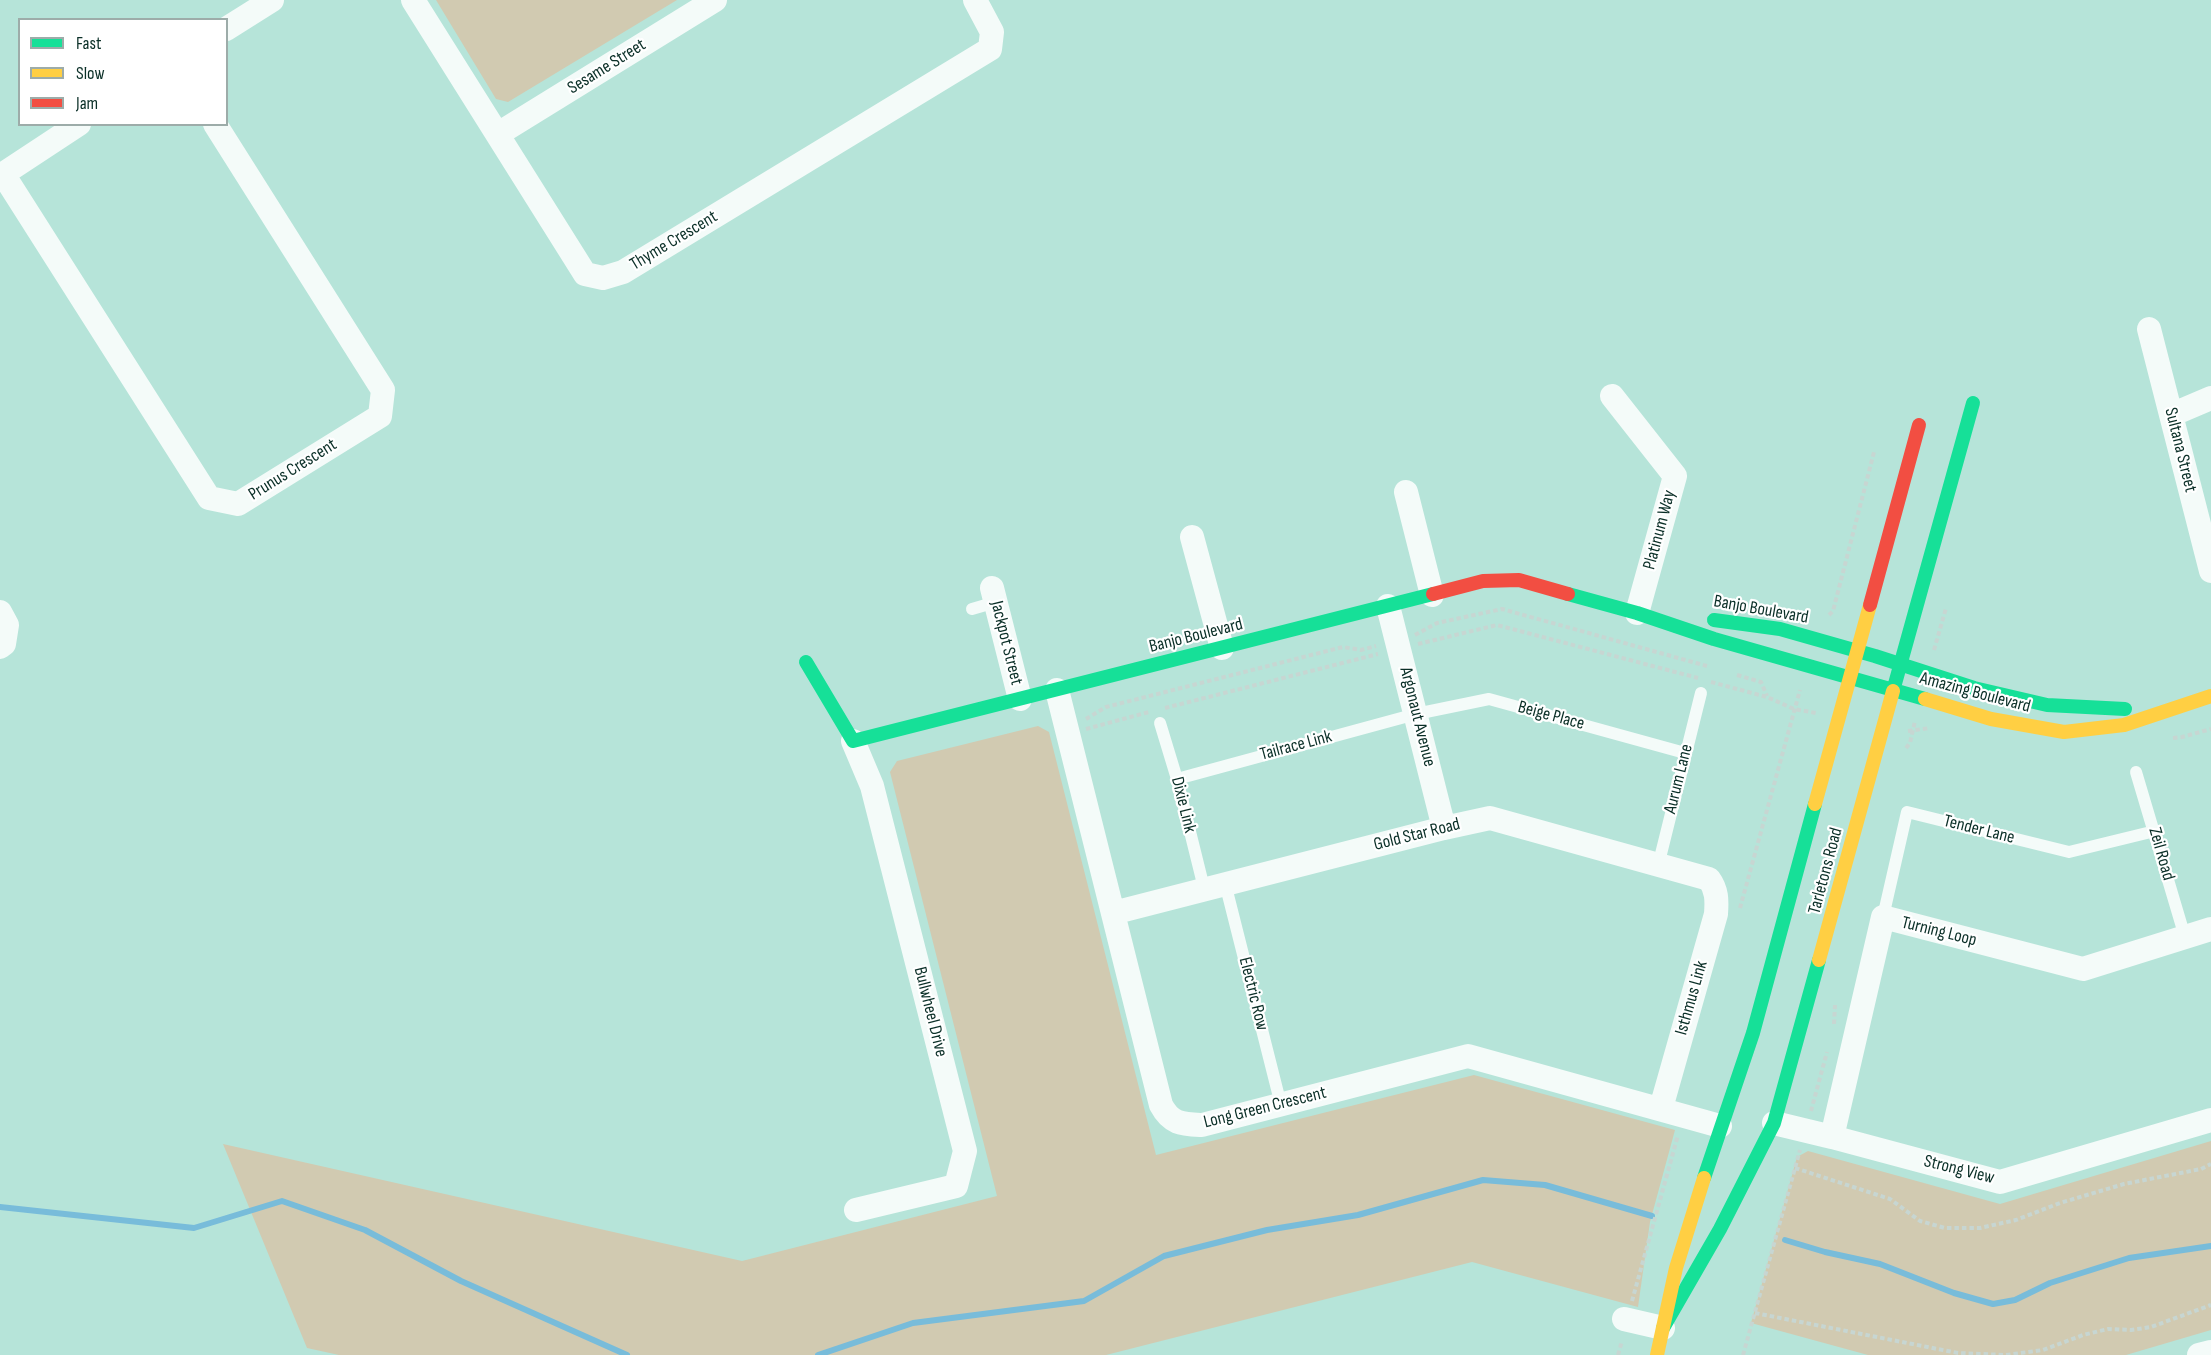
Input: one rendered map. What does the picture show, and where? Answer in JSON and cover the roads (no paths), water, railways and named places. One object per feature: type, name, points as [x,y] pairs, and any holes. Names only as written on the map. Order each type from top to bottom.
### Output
[{"type":"street","points":[[228,28],[272,0]]},
{"type":"street","name":"Thyme Crescent","points":[[412,0],[585,274],[603,278],[623,272],[990,49],[992,32],[975,0]]},
{"type":"street","name":"Sesame Street","points":[[498,134],[715,0]]},
{"type":"street","points":[[1,175],[77,126]]},
{"type":"street","name":"Prunus Crescent","points":[[1,175],[209,498],[238,504],[380,416],[383,390],[216,126]]},
{"type":"street","name":"Sultana Street","points":[[2149,329],[2211,572]]},
{"type":"street","name":"Platinum Way","points":[[1612,396],[1675,476],[1637,613]]},
{"type":"street","points":[[2171,415],[2211,399]]},
{"type":"street","name":"Tarletons Road","points":[[1663,1329],[1720,1229],[1774,1123],[1973,403]]},
{"type":"street","name":"Tarletons Road","points":[[1657,1355],[1676,1268],[1720,1126],[1754,1033],[1919,425]]},
{"type":"street","points":[[1406,492],[1432,595]]},
{"type":"street","points":[[1192,537],[1222,648]]},
{"type":"street","name":"Banjo Boulevard","points":[[853,741],[1483,581],[1519,580],[1637,613],[1714,639],[1868,681]]},
{"type":"street","name":"Jackpot Street","points":[[994,595],[1020,699]]},
{"type":"street","name":"Argonaut Avenue","points":[[1388,606],[1444,828]]},
{"type":"street","points":[[0,612],[7,625],[4,644],[0,646]]},
{"type":"street","name":"Banjo Boulevard","points":[[1637,613],[1696,617],[1780,630],[1875,656]]},
{"type":"street","name":"Amazing Boulevard","points":[[1875,656],[1974,688],[2047,705],[2119,709],[2178,706]]},
{"type":"street","points":[[806,662],[853,741]]},
{"type":"street","name":"Amazing Boulevard","points":[[1868,681],[1991,719],[2064,732],[2124,725],[2211,696]]},
{"type":"street","name":"Long Green Crescent","points":[[1057,690],[1161,1105],[1167,1116],[1182,1125],[1202,1125],[1468,1056],[1720,1126]]},
{"type":"street","name":"Bullwheel Drive","points":[[853,741],[872,786],[965,1151],[956,1186],[856,1210]]},
{"type":"street","name":"Gold Star Road","points":[[1113,913],[1490,818],[1709,879],[1715,888]]},
{"type":"street","name":"Isthmus Link","points":[[1672,1111],[1716,914],[1715,888]]},
{"type":"street","name":"Turning Loop","points":[[1832,1137],[1883,917],[2083,969],[2211,929]]},
{"type":"street","name":"Strong View","points":[[1774,1123],[2000,1182],[2211,1120]]},
{"type":"street","points":[[1625,1320],[1663,1329]]},
{"type":"street","points":[[2199,1355],[2211,1352]]},
{"type":"lane","points":[[972,609],[994,595]]},
{"type":"lane","name":"Aurum Lane","points":[[1658,866],[1701,693]]},
{"type":"lane","name":"Beige Place","points":[[1416,714],[1489,699],[1685,753]]},
{"type":"lane","name":"Tailrace Link","points":[[1177,779],[1416,714]]},
{"type":"lane","name":"Dixie Link","points":[[1160,723],[1214,886]]},
{"type":"lane","name":"Zeil Road","points":[[2136,772],[2185,937]]},
{"type":"lane","name":"Tender Lane","points":[[1883,917],[1907,812],[2069,852],[2155,831]]},
{"type":"lane","name":"Electric Row","points":[[1214,886],[1281,1105]]},
{"type":"waterway","points":[[818,1355],[913,1323],[1084,1301],[1164,1256],[1267,1230],[1358,1215],[1483,1180],[1545,1185],[1652,1216]]},
{"type":"waterway","points":[[0,1207],[194,1228],[282,1201],[365,1230],[461,1281],[627,1355]]},
{"type":"waterway","points":[[1785,1240],[1825,1252],[1880,1264],[1954,1293],[1993,1304],[2015,1300],[2050,1283],[2129,1258],[2211,1246]]}]
